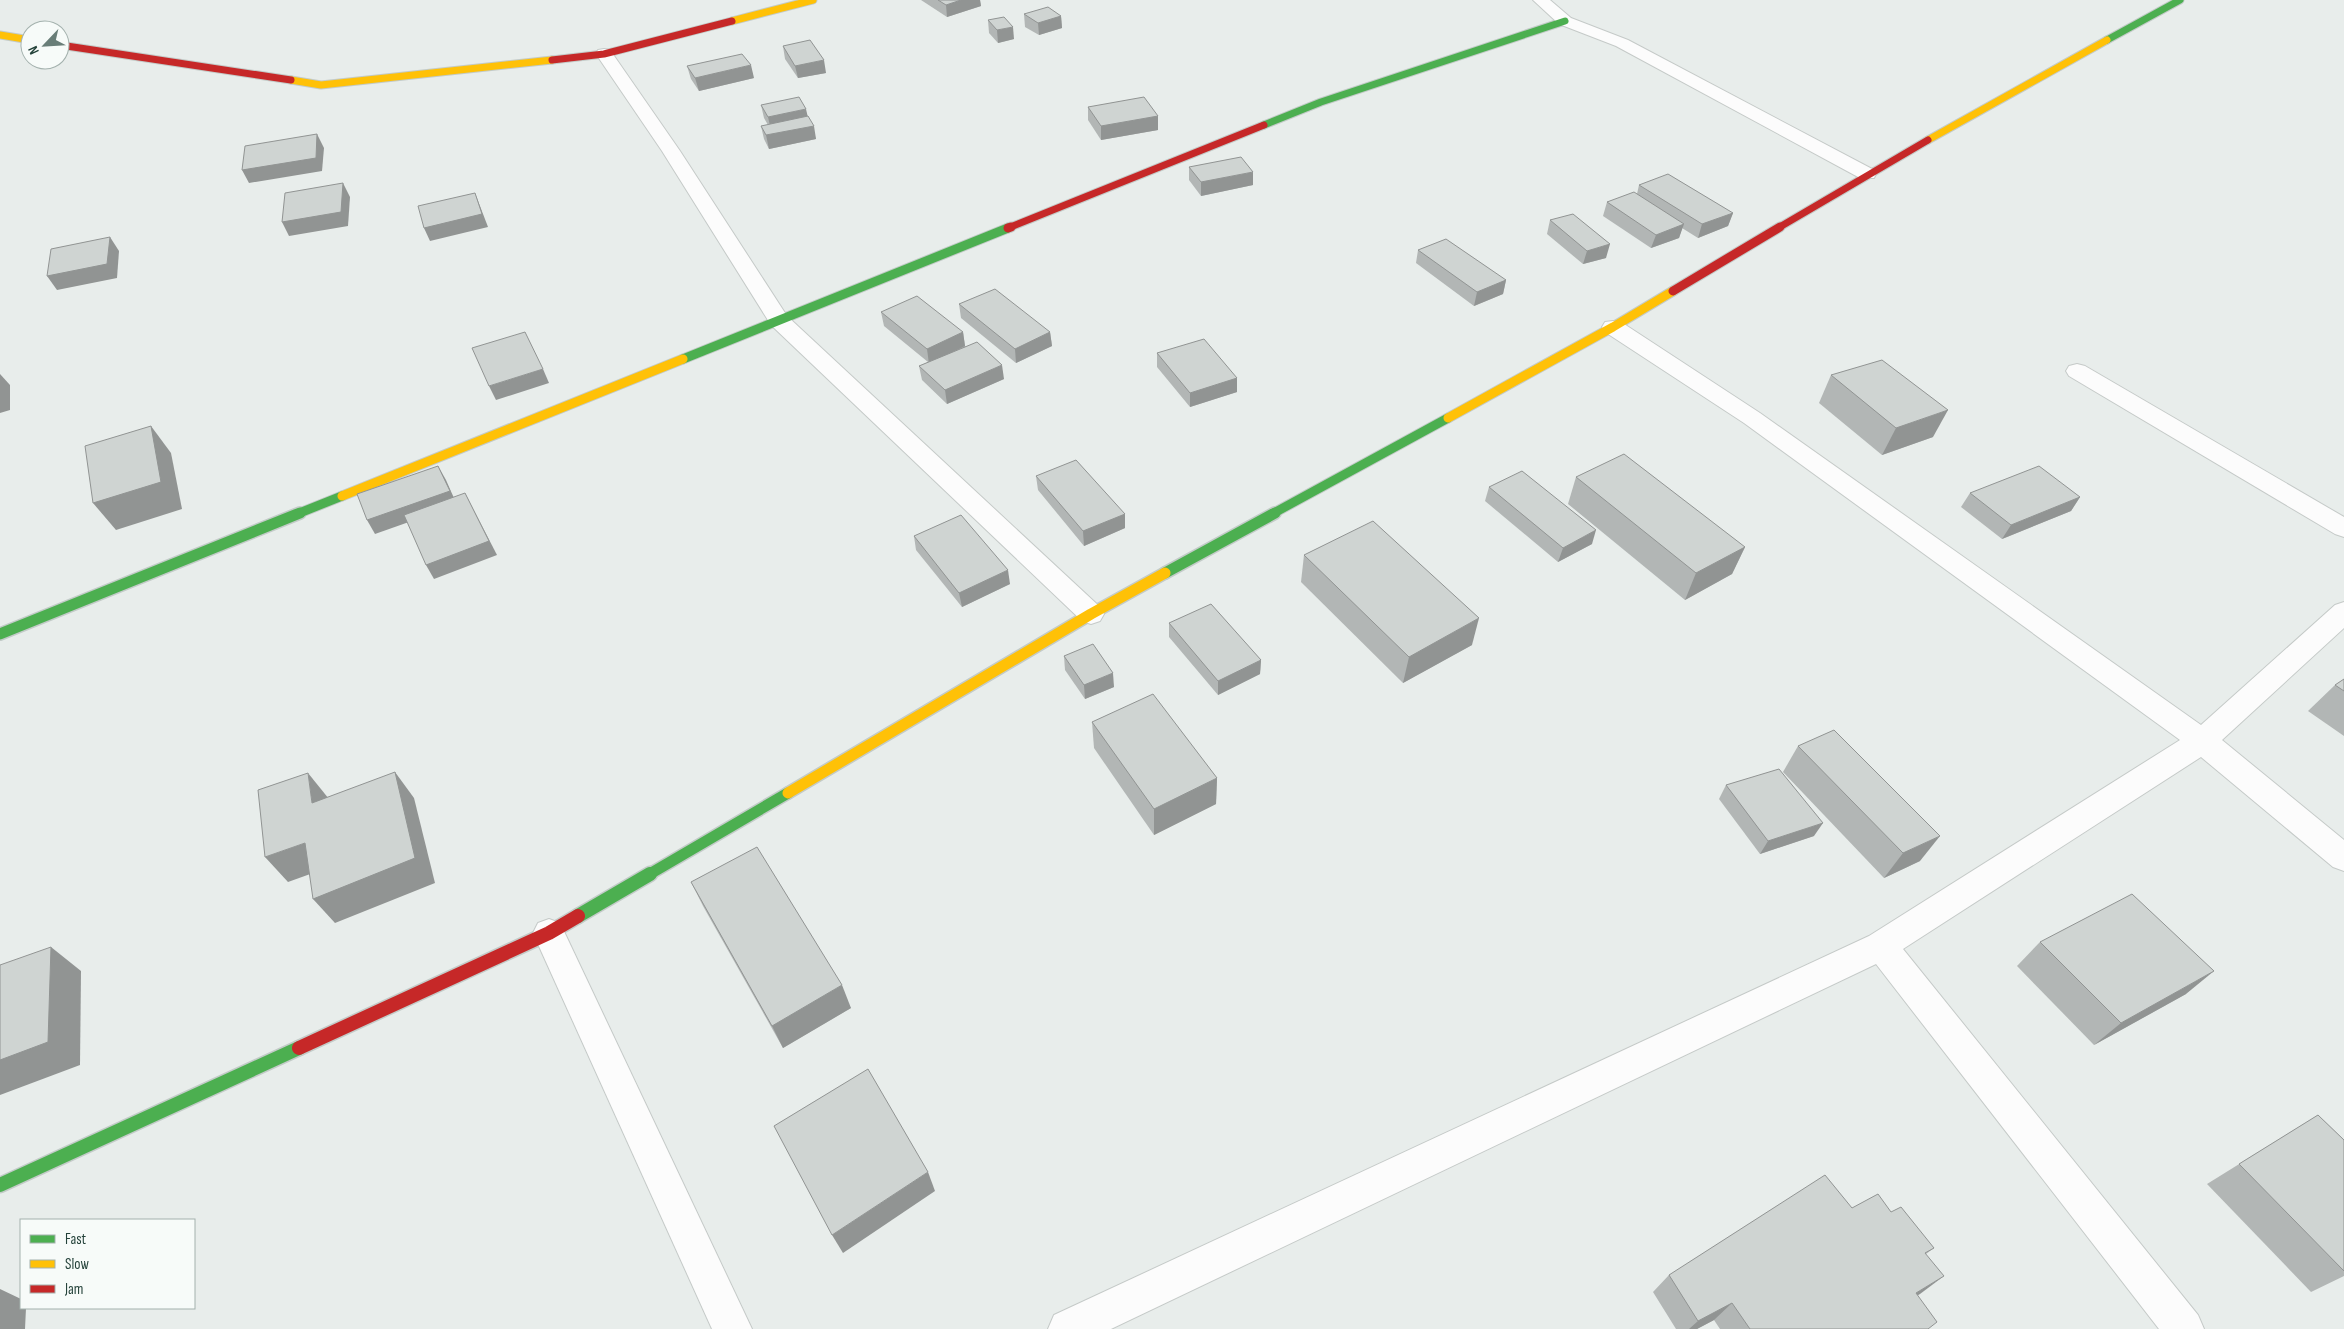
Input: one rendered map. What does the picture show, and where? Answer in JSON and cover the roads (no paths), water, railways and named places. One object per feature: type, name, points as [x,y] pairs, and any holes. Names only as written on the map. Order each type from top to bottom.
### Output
[{"type":"street","points":[[70,47],[320,85],[604,54],[812,0]]},
{"type":"street","points":[[1541,0],[1565,21],[1622,43],[1867,174]]},
{"type":"street","points":[[0,1185],[549,934],[1091,614],[1613,327],[1867,174],[2180,0]]},
{"type":"street","points":[[0,634],[1320,102],[1565,21]]},
{"type":"street","points":[[0,34],[20,38]]},
{"type":"street","points":[[604,54],[671,151],[779,320],[1091,614]]},
{"type":"street","points":[[1613,327],[1752,418],[2202,741],[2344,858]]},
{"type":"street","points":[[2077,372],[2344,528]]},
{"type":"street","points":[[1068,1329],[1881,946],[2202,741],[2344,612]]},
{"type":"street","points":[[549,934],[732,1329]]},
{"type":"street","points":[[1881,946],[2184,1329]]}]
